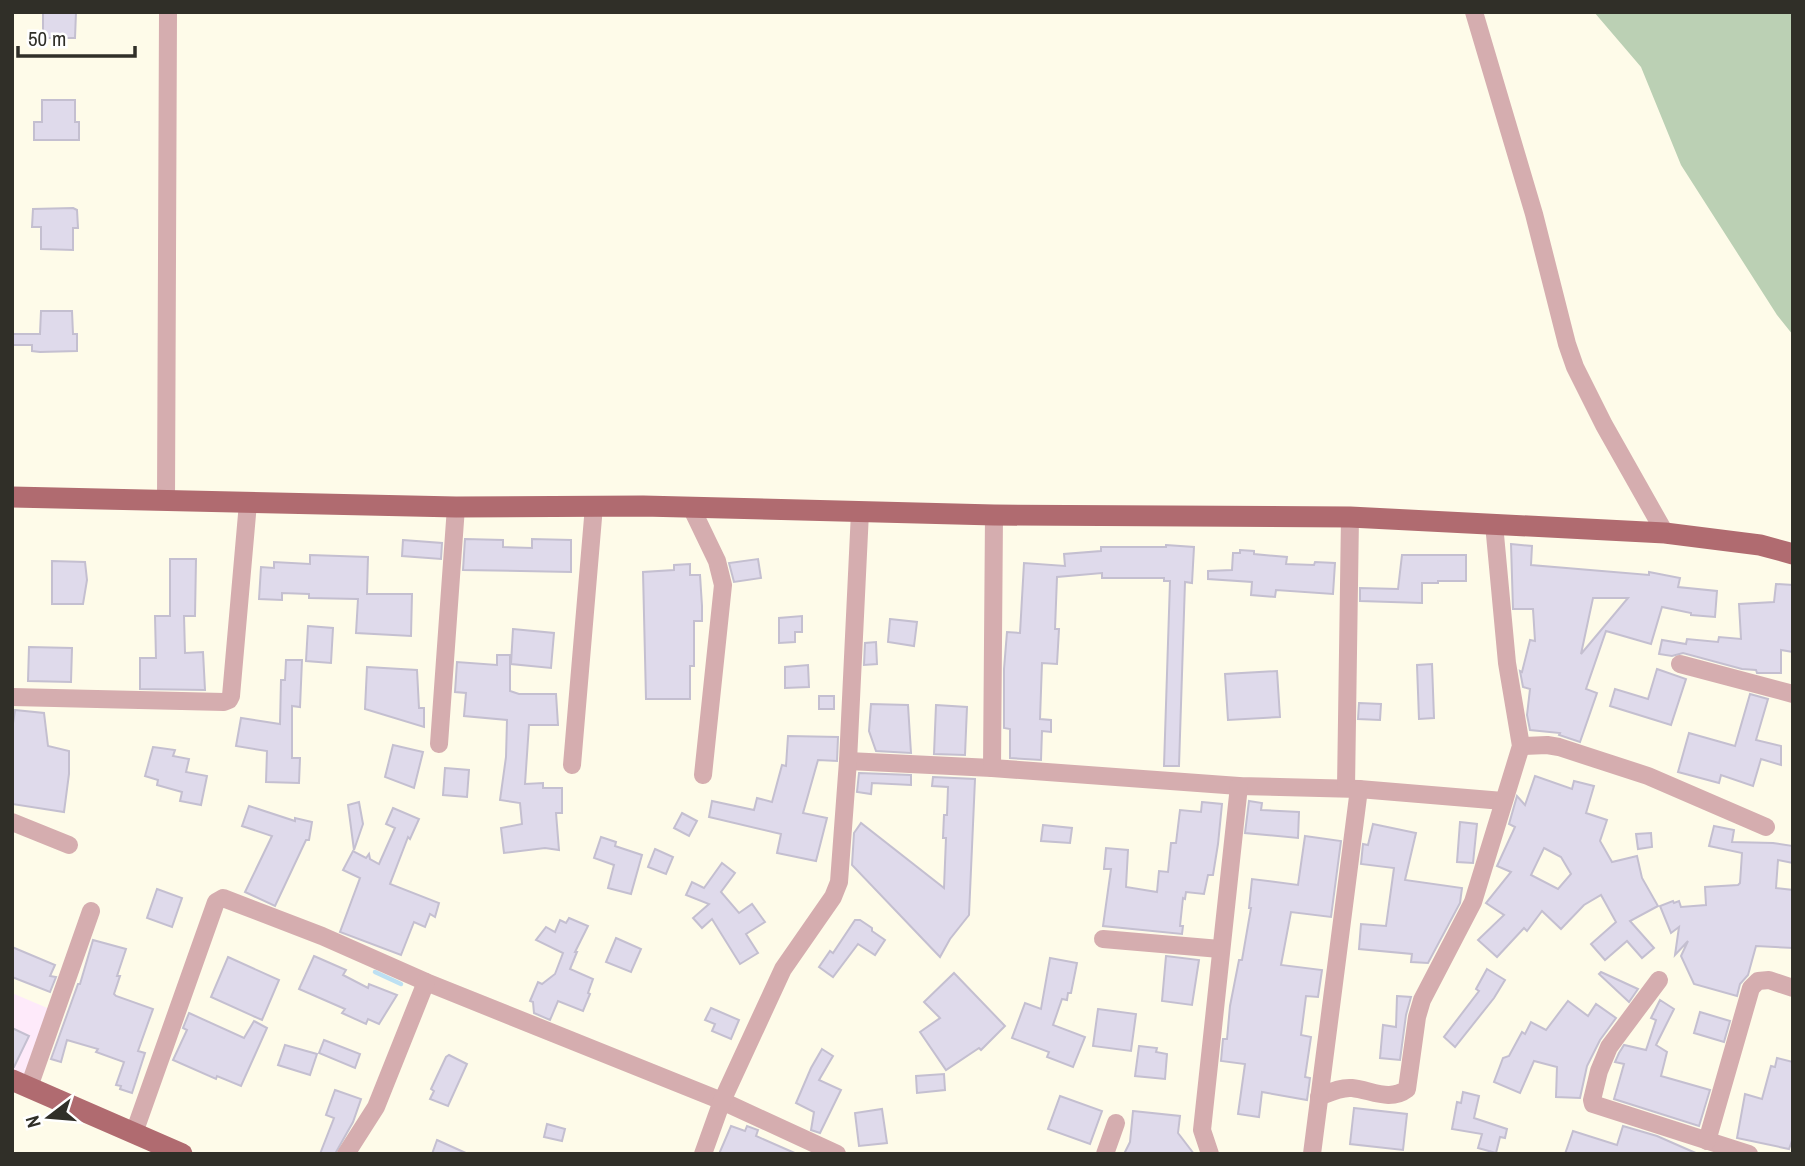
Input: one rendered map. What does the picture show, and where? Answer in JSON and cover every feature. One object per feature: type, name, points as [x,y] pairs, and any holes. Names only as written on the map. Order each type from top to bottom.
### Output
[{"type":"main road","points":[[12,497],[456,507],[594,506],[994,515],[1350,517],[1665,533],[1760,545],[1793,554]]},
{"type":"main road","points":[[21,1084],[182,1154]]},
{"type":"street","points":[[166,501],[168,12]]},
{"type":"street","points":[[1474,12],[1534,214],[1575,367],[1604,425],[1665,533]]},
{"type":"street","points":[[12,697],[229,701],[248,503]]},
{"type":"street","points":[[572,765],[594,506]]},
{"type":"street","points":[[439,744],[456,507]]},
{"type":"street","points":[[692,509],[717,561],[723,585],[703,775]]},
{"type":"street","points":[[703,1154],[722,1101],[783,969],[833,897],[841,866],[860,512]]},
{"type":"street","points":[[992,768],[994,515]]},
{"type":"street","points":[[1311,1154],[1353,788],[1350,517]]},
{"type":"street","points":[[1319,1097],[1351,1088],[1391,1096],[1400,1095],[1408,1089],[1417,1017],[1422,1000],[1473,902],[1521,746],[1507,663],[1494,524]]},
{"type":"street","points":[[1681,664],[1793,694]]},
{"type":"street","points":[[1521,746],[1548,745],[1572,751],[1680,788],[1766,827]]},
{"type":"street","points":[[848,761],[992,768],[1239,786],[1353,788],[1503,801]]},
{"type":"street","points":[[1210,1154],[1202,1130],[1239,786]]},
{"type":"street","points":[[12,822],[69,845]]},
{"type":"street","points":[[134,1133],[219,899],[223,898],[322,936],[426,982],[722,1101],[837,1154]]},
{"type":"street","points":[[21,1084],[91,911]]},
{"type":"street","points":[[1103,939],[1220,949]]},
{"type":"street","points":[[1659,980],[1609,1048],[1599,1071],[1592,1100],[1596,1106],[1749,1154]]},
{"type":"street","points":[[1707,1141],[1751,988],[1758,981],[1769,980],[1793,988]]},
{"type":"street","points":[[346,1154],[376,1107],[426,982]]},
{"type":"street","points":[[1105,1154],[1116,1123]]},
{"type":"shaded area","points":[[12,993],[52,1010],[21,1084],[12,1080]]},
{"type":"green space","points":[[1594,12],[1793,12],[1793,335],[1777,315],[1681,165],[1641,67]]},
{"type":"building","points":[[43,12],[76,12],[75,38],[43,38]]},
{"type":"building","points":[[42,100],[75,100],[75,122],[79,122],[79,140],[34,140],[34,122],[42,122]]},
{"type":"building","points":[[33,209],[77,210],[78,228],[73,228],[73,250],[41,249],[41,227],[32,227]]},
{"type":"building","points":[[41,311],[72,311],[73,334],[77,334],[77,351],[40,352],[32,351],[32,345],[12,345],[12,334],[40,334]]},
{"type":"building","points":[[465,539],[503,540],[503,547],[532,548],[532,539],[571,540],[571,572],[463,570]]},
{"type":"building","points":[[403,540],[442,543],[441,559],[402,556]]},
{"type":"building","points":[[1511,544],[1532,546],[1531,565],[1649,575],[1649,572],[1680,578],[1678,587],[1717,591],[1715,617],[1691,615],[1662,607],[1651,644],[1606,631],[1586,689],[1597,693],[1580,742],[1559,735],[1560,733],[1530,730],[1527,715],[1530,689],[1523,687],[1520,671],[1522,672],[1530,640],[1535,641],[1533,609],[1513,609]],"holes":[[[1593,598],[1628,598],[1581,654]]]},
{"type":"building","points":[[1101,547],[1194,547],[1192,583],[1185,582],[1179,766],[1164,766],[1170,581],[1164,581],[1164,578],[1102,578],[1102,573],[1057,577],[1057,664],[1042,663],[1040,719],[1051,720],[1051,732],[1042,731],[1041,760],[1010,758],[1010,729],[1004,728],[1004,669],[1007,632],[1020,633],[1024,563],[1065,566],[1064,554],[1101,551]]},
{"type":"building","points":[[1240,550],[1287,557],[1286,564],[1335,563],[1333,594],[1276,590],[1275,597],[1251,595],[1252,582],[1208,579],[1208,571],[1232,570],[1233,553],[1240,553]]},
{"type":"building","points":[[310,555],[368,557],[367,594],[412,594],[411,636],[356,633],[358,599],[309,598],[309,594],[282,593],[282,600],[259,599],[261,567],[274,568],[274,562],[310,564]]},
{"type":"building","points":[[1402,555],[1466,555],[1466,581],[1422,583],[1422,603],[1360,601],[1360,588],[1398,589]]},
{"type":"building","points":[[170,559],[196,559],[195,616],[184,616],[185,653],[203,652],[205,690],[140,689],[140,658],[156,658],[155,616],[170,616]]},
{"type":"building","points":[[758,559],[761,578],[734,582],[729,563]]},
{"type":"building","points":[[52,561],[85,562],[87,580],[83,604],[52,604]]},
{"type":"building","points":[[690,564],[690,575],[700,575],[702,621],[694,621],[694,666],[690,666],[690,699],[646,699],[643,572],[674,570],[674,565]]},
{"type":"building","points":[[1776,584],[1793,585],[1793,652],[1781,650],[1781,673],[1757,673],[1756,670],[1742,669],[1683,653],[1672,656],[1659,654],[1662,640],[1686,644],[1687,639],[1718,642],[1719,637],[1741,639],[1739,604],[1774,602]]},
{"type":"building","points":[[802,616],[802,632],[795,632],[795,642],[779,643],[779,618]]},
{"type":"building","points":[[890,619],[917,622],[914,646],[888,642]]},
{"type":"building","points":[[308,626],[333,628],[331,663],[306,661]]},
{"type":"building","points":[[513,629],[554,633],[551,668],[511,664]]},
{"type":"building","points":[[876,642],[877,664],[864,665],[865,643]]},
{"type":"building","points":[[29,647],[72,648],[71,682],[28,681]]},
{"type":"building","points":[[497,655],[510,655],[510,691],[519,694],[556,694],[558,725],[529,725],[525,784],[543,783],[543,788],[562,788],[562,813],[556,813],[559,850],[545,848],[504,853],[501,828],[522,824],[520,803],[500,800],[506,757],[507,720],[464,716],[466,693],[455,692],[457,662],[497,665]]},
{"type":"building","points":[[286,660],[302,660],[300,707],[292,706],[292,758],[300,758],[299,783],[266,782],[267,751],[236,746],[241,718],[280,724],[281,680],[285,680]]},
{"type":"building","points":[[1432,664],[1434,718],[1419,719],[1417,665]]},
{"type":"building","points":[[808,665],[809,687],[785,688],[785,667]]},
{"type":"building","points":[[367,667],[417,670],[419,708],[424,708],[424,727],[365,709]]},
{"type":"building","points":[[1657,669],[1686,679],[1671,725],[1610,706],[1615,689],[1648,699]]},
{"type":"building","points":[[1277,671],[1280,717],[1228,720],[1225,674]]},
{"type":"building","points":[[1750,694],[1768,699],[1756,740],[1781,746],[1781,765],[1761,759],[1753,786],[1721,775],[1719,783],[1678,772],[1689,733],[1735,746]]},
{"type":"building","points":[[819,696],[834,696],[834,709],[819,709]]},
{"type":"building","points":[[1359,703],[1381,704],[1380,720],[1358,719]]},
{"type":"building","points":[[871,704],[908,705],[911,753],[876,751],[869,731]]},
{"type":"building","points":[[936,705],[967,707],[965,755],[934,754]]},
{"type":"building","points":[[15,710],[44,713],[48,746],[69,751],[64,812],[12,804],[12,730]]},
{"type":"building","points":[[788,736],[838,737],[837,761],[818,760],[803,813],[827,818],[816,861],[777,853],[781,834],[709,817],[712,801],[754,810],[757,798],[772,802],[782,765],[786,766]]},
{"type":"building","points":[[393,745],[423,752],[414,788],[385,777]]},
{"type":"building","points":[[153,747],[175,750],[173,756],[189,759],[186,772],[207,776],[201,805],[180,801],[182,792],[157,785],[158,780],[145,776]]},
{"type":"building","points":[[445,768],[469,770],[467,797],[443,795]]},
{"type":"building","points":[[859,773],[911,775],[911,785],[872,783],[871,794],[857,792]]},
{"type":"building","points":[[1535,776],[1572,789],[1574,781],[1594,786],[1586,813],[1607,820],[1600,841],[1612,862],[1637,856],[1642,878],[1658,906],[1630,921],[1654,948],[1642,958],[1627,941],[1605,960],[1591,944],[1616,922],[1601,895],[1584,905],[1561,929],[1542,911],[1527,931],[1524,928],[1497,957],[1478,940],[1504,915],[1486,903],[1511,872],[1497,866],[1515,827],[1509,824],[1517,796],[1525,805]],"holes":[[[1544,848],[1561,857],[1571,874],[1558,889],[1531,875]]]},
{"type":"building","points":[[933,777],[975,779],[969,915],[940,957],[852,865],[854,833],[861,823],[944,888],[946,838],[943,838],[948,787],[932,786]]},
{"type":"building","points":[[1249,801],[1262,803],[1261,810],[1299,812],[1298,838],[1245,833]]},
{"type":"building","points":[[359,802],[363,824],[354,850],[348,805]]},
{"type":"building","points":[[1202,802],[1222,804],[1218,844],[1213,875],[1208,875],[1204,894],[1186,892],[1185,899],[1183,898],[1180,926],[1183,926],[1182,934],[1103,926],[1111,869],[1104,869],[1106,848],[1128,850],[1126,887],[1157,892],[1159,871],[1168,872],[1171,843],[1176,843],[1180,810],[1201,812]]},
{"type":"building","points":[[249,806],[295,821],[295,818],[312,822],[309,840],[306,840],[275,906],[245,892],[272,836],[242,826]]},
{"type":"building","points":[[393,808],[419,819],[410,839],[408,837],[390,884],[439,903],[435,917],[430,914],[425,927],[414,922],[401,955],[340,932],[360,878],[343,870],[353,851],[366,858],[369,854],[370,859],[379,864],[395,828],[386,824]]},
{"type":"building","points":[[682,813],[697,821],[689,836],[674,828]]},
{"type":"building","points":[[1460,822],[1477,824],[1473,863],[1457,862]]},
{"type":"building","points":[[1373,824],[1416,833],[1405,880],[1462,888],[1460,903],[1428,963],[1411,962],[1412,954],[1359,949],[1361,924],[1386,926],[1394,868],[1361,864],[1363,844],[1368,845]]},
{"type":"building","points":[[1043,825],[1072,828],[1070,843],[1041,841]]},
{"type":"building","points":[[1714,826],[1734,830],[1732,842],[1793,846],[1793,863],[1778,860],[1776,888],[1793,890],[1793,948],[1756,946],[1748,975],[1740,984],[1737,996],[1694,984],[1681,956],[1688,941],[1675,955],[1679,927],[1671,933],[1660,906],[1673,901],[1679,901],[1681,907],[1706,905],[1705,887],[1740,883],[1742,853],[1709,846]]},
{"type":"building","points":[[1651,833],[1652,847],[1638,849],[1636,834]]},
{"type":"building","points":[[1305,836],[1341,841],[1331,917],[1291,912],[1281,965],[1322,970],[1318,997],[1306,996],[1301,1035],[1311,1037],[1305,1077],[1310,1078],[1307,1100],[1262,1092],[1259,1117],[1238,1114],[1245,1064],[1221,1061],[1223,1039],[1227,1039],[1230,1006],[1251,908],[1252,879],[1298,885]]},
{"type":"building","points":[[601,837],[616,842],[615,846],[642,855],[631,894],[608,888],[614,865],[594,858]]},
{"type":"building","points":[[655,849],[673,857],[666,874],[648,867]]},
{"type":"building","points":[[722,863],[735,873],[721,892],[739,913],[752,904],[765,922],[746,934],[758,953],[740,964],[712,919],[702,928],[693,918],[709,904],[686,895],[692,882],[704,888]]},
{"type":"building","points":[[157,889],[182,898],[172,927],[147,918]]},
{"type":"building","points":[[569,918],[588,926],[570,969],[593,979],[583,1011],[558,1001],[550,1020],[534,1013],[533,1002],[530,1001],[538,982],[542,984],[555,974],[563,953],[536,940],[546,927],[555,932],[560,920],[566,923]]},
{"type":"building","points":[[855,920],[860,920],[872,928],[872,931],[885,940],[875,955],[858,944],[833,977],[819,967],[830,951],[833,953]]},
{"type":"building","points":[[616,938],[641,949],[631,972],[606,962]]},
{"type":"building","points":[[93,940],[126,949],[114,994],[153,1009],[138,1051],[145,1053],[132,1093],[116,1085],[124,1062],[96,1052],[98,1049],[67,1040],[61,1062],[51,1059],[80,984]]},
{"type":"building","points":[[12,947],[55,965],[50,976],[56,977],[50,992],[12,977]]},
{"type":"building","points":[[314,956],[346,970],[343,975],[368,988],[369,984],[397,995],[379,1024],[368,1019],[366,1024],[342,1013],[345,1009],[299,989]]},
{"type":"building","points":[[1166,956],[1199,960],[1192,1005],[1162,1001]]},
{"type":"building","points":[[228,957],[279,980],[262,1020],[211,997]]},
{"type":"building","points":[[1050,958],[1077,963],[1071,993],[1068,993],[1067,1000],[1062,999],[1053,1025],[1085,1037],[1073,1067],[1047,1057],[1049,1052],[1012,1038],[1025,1003],[1041,1009]]},
{"type":"building","points":[[1487,969],[1505,980],[1455,1047],[1444,1037],[1479,991],[1476,989]]},
{"type":"building","points":[[1601,972],[1638,989],[1629,1002],[1599,974]]},
{"type":"building","points":[[954,973],[1005,1026],[981,1050],[979,1048],[946,1070],[920,1032],[940,1018],[924,1002]]},
{"type":"building","points":[[1397,996],[1411,997],[1400,1060],[1380,1058],[1383,1025],[1396,1027]]},
{"type":"building","points":[[1660,1000],[1674,1009],[1656,1045],[1667,1052],[1661,1076],[1710,1090],[1699,1126],[1614,1099],[1624,1064],[1615,1062],[1619,1053],[1624,1045],[1646,1050],[1656,1020],[1651,1018]]},
{"type":"building","points":[[1568,1001],[1588,1016],[1596,1004],[1616,1018],[1600,1040],[1587,1066],[1580,1098],[1556,1097],[1557,1067],[1534,1061],[1520,1093],[1494,1082],[1503,1058],[1509,1056],[1522,1032],[1525,1034],[1531,1022],[1546,1030]]},
{"type":"building","points":[[711,1008],[739,1020],[731,1039],[712,1031],[715,1024],[705,1020]]},
{"type":"building","points":[[1098,1009],[1136,1014],[1131,1051],[1093,1046]]},
{"type":"building","points":[[1700,1012],[1730,1021],[1724,1042],[1694,1033]]},
{"type":"building","points":[[189,1013],[244,1038],[254,1021],[267,1028],[241,1086],[217,1076],[216,1079],[173,1060],[187,1030],[183,1028]]},
{"type":"building","points":[[12,1028],[29,1036],[14,1067],[12,1067]]},
{"type":"building","points":[[324,1040],[360,1054],[355,1068],[319,1053]]},
{"type":"building","points":[[285,1045],[317,1054],[310,1075],[278,1065]]},
{"type":"building","points":[[1139,1046],[1157,1048],[1156,1052],[1167,1054],[1165,1079],[1135,1076]]},
{"type":"building","points":[[822,1049],[833,1056],[819,1080],[841,1090],[820,1133],[811,1130],[814,1112],[796,1103]]},
{"type":"building","points":[[449,1055],[467,1064],[448,1106],[430,1099],[434,1091],[431,1089]]},
{"type":"building","points":[[1777,1058],[1793,1062],[1793,1138],[1789,1149],[1737,1138],[1745,1094],[1762,1099],[1771,1066],[1775,1067]]},
{"type":"building","points":[[944,1074],[945,1090],[917,1093],[916,1076]]},
{"type":"building","points":[[335,1090],[361,1099],[353,1122],[335,1154],[320,1154],[334,1118],[326,1115]]},
{"type":"building","points":[[1463,1092],[1479,1096],[1474,1118],[1507,1129],[1505,1138],[1500,1137],[1496,1153],[1478,1148],[1482,1134],[1452,1129],[1457,1102],[1461,1103]]},
{"type":"building","points":[[1060,1096],[1102,1111],[1090,1144],[1048,1129]]},
{"type":"building","points":[[1354,1108],[1407,1114],[1403,1150],[1350,1144]]},
{"type":"building","points":[[882,1109],[887,1143],[859,1146],[855,1113]]},
{"type":"building","points":[[1133,1111],[1180,1116],[1178,1133],[1194,1154],[1124,1154],[1130,1142]]},
{"type":"building","points":[[547,1124],[565,1129],[562,1141],[544,1137]]},
{"type":"building","points":[[731,1126],[745,1131],[747,1126],[758,1130],[756,1136],[797,1154],[719,1154]]},
{"type":"building","points":[[1623,1126],[1657,1136],[1698,1154],[1565,1154],[1573,1131],[1617,1145]]},
{"type":"building","points":[[437,1140],[468,1154],[432,1154]]},
{"type":"waterway","points":[[375,972],[401,984]]}]
